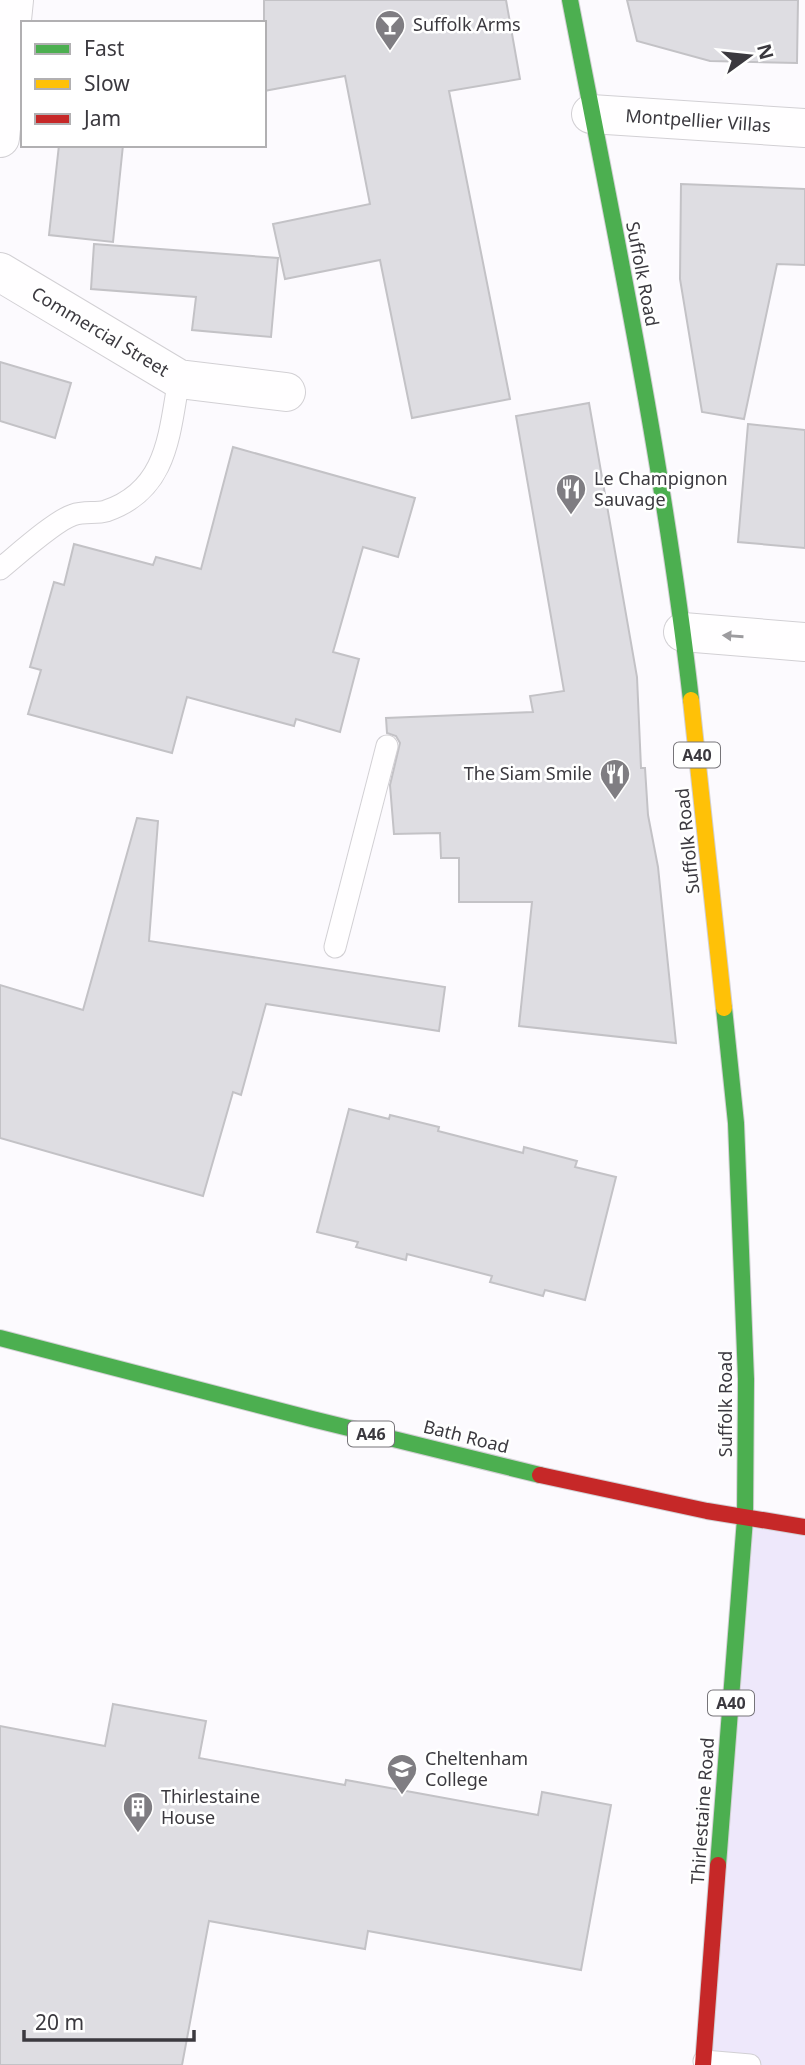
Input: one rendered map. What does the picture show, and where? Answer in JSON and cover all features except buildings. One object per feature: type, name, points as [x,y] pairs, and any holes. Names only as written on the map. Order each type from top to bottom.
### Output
[{"type":"main road","name":"Suffolk Road","points":[[570,0],[644,386],[683,632],[736,1123],[746,1379],[745,1519]]},
{"type":"main road","name":"Bath Road","points":[[0,1338],[172,1385],[561,1480],[745,1519],[805,1527]]},
{"type":"main road","name":"Thirlestaine Road","points":[[704,2063],[745,1519]]},
{"type":"street","points":[[0,138],[14,0]]},
{"type":"street","name":"Montpellier Villas","points":[[591,114],[805,128]]},
{"type":"street","name":"Commercial Street","points":[[0,272],[179,379],[286,392]]},
{"type":"street","points":[[683,632],[794,641]]},
{"type":"lane","points":[[0,569],[72,515],[105,512],[140,494],[161,466],[179,379]]},
{"type":"lane","points":[[335,947],[387,746]]},
{"type":"lane","points":[[704,2063],[750,2065]]},
{"type":"shaded area","points":[[745,1519],[805,1527],[805,2065],[703,2065]]},
{"type":"traffic: fast","points":[[570,0],[653,436],[691,700]]},
{"type":"traffic: fast","points":[[718,1865],[745,1519],[746,1379],[736,1123],[724,1008]]},
{"type":"traffic: fast","points":[[0,1338],[540,1475]]},
{"type":"traffic: slow","points":[[691,700],[724,1008]]},
{"type":"traffic: jam","points":[[540,1475],[707,1511],[805,1527]]},
{"type":"traffic: jam","points":[[703,2065],[718,1865]]},
{"type":"place","name":"Suffolk Arms","points":[[390,52]]},
{"type":"place","name":"Le Champignon Sauvage","points":[[571,516]]},
{"type":"place","name":"The Siam Smile","points":[[615,801]]},
{"type":"place","name":"Cheltenham College","points":[[402,1796]]},
{"type":"place","name":"Thirlestaine House","points":[[138,1834]]}]
